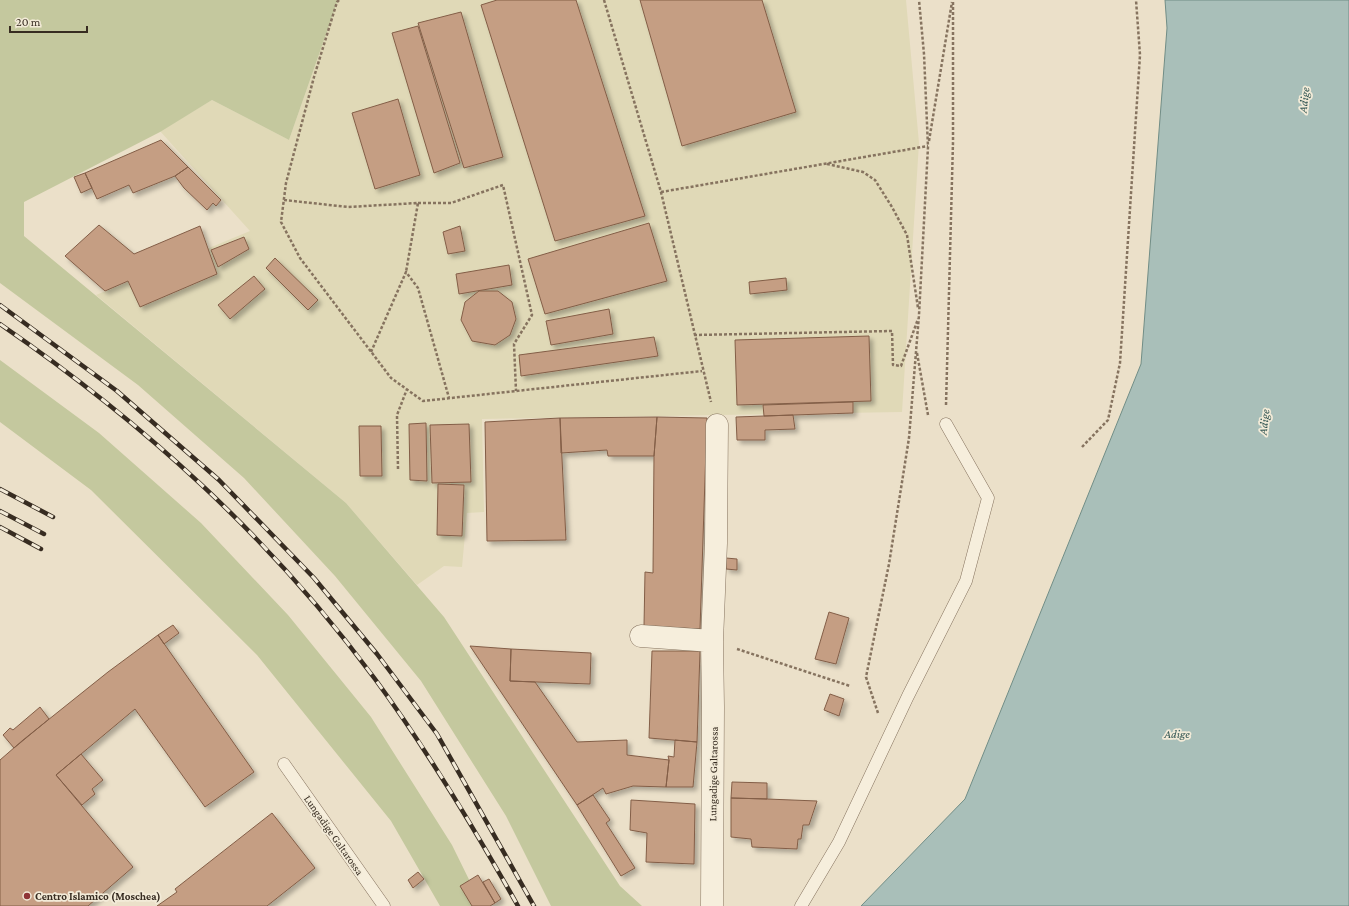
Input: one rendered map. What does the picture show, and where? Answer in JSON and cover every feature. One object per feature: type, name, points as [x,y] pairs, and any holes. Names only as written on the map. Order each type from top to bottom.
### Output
[{"type":"street","name":"Lungadige Galtarossa","points":[[712,906],[712,641],[716,543],[717,425]]},
{"type":"street","points":[[641,636],[712,641]]},
{"type":"lane","points":[[801,906],[839,842],[887,740],[966,580],[988,498],[946,424]]},
{"type":"lane","name":"Lungadige Galtarossa","points":[[284,764],[384,906]]},
{"type":"path","points":[[339,0],[337,2],[312,84],[286,183],[281,222],[300,258],[391,378],[423,401],[702,370]]},
{"type":"path","points":[[604,0],[661,192],[702,370],[717,425]]},
{"type":"path","points":[[887,740],[866,677],[889,564],[909,438],[917,349],[928,147],[924,54],[919,0]]},
{"type":"path","points":[[928,147],[953,0]]},
{"type":"path","points":[[946,424],[953,142],[953,0]]},
{"type":"path","points":[[1082,448],[1108,420],[1120,363],[1140,55],[1136,0]]},
{"type":"path","points":[[661,192],[928,147]]},
{"type":"path","points":[[694,335],[892,331],[893,365],[901,366],[919,315],[907,235],[875,180],[863,172],[827,164]]},
{"type":"path","points":[[284,200],[348,207],[418,203],[451,203],[503,184],[532,315],[514,344],[516,391]]},
{"type":"path","points":[[371,352],[406,272],[418,203]]},
{"type":"path","points":[[406,272],[418,288],[449,398]]},
{"type":"path","points":[[917,349],[929,422]]},
{"type":"path","points":[[398,469],[397,415],[407,389]]},
{"type":"path","points":[[712,641],[850,686]]},
{"type":"shaded area","points":[[338,0],[906,0],[919,143],[902,412],[482,419],[484,512],[467,513],[462,567],[444,566],[417,585],[346,503],[96,295],[250,231],[160,131],[212,100],[289,140]]},
{"type":"green space","points":[[0,0],[338,0],[289,140],[212,100],[160,132],[24,202],[24,236],[346,503],[444,617],[620,886],[642,906],[551,906],[506,816],[421,681],[335,576],[244,478],[138,385],[0,283]]},
{"type":"green space","points":[[0,360],[99,433],[201,523],[288,615],[371,717],[452,845],[482,906],[440,906],[391,821],[257,655],[91,490],[0,422]]},
{"type":"water","name":"Adige","points":[[1165,0],[1349,0],[1349,906],[861,906],[965,799],[1141,364],[1167,28]]},
{"type":"building","points":[[497,0],[576,0],[645,216],[555,241],[481,5]]},
{"type":"building","points":[[640,0],[762,0],[796,112],[682,146]]},
{"type":"building","points":[[461,12],[503,157],[464,168],[418,23]]},
{"type":"building","points":[[418,26],[460,163],[434,173],[392,33]]},
{"type":"building","points":[[398,99],[420,175],[375,189],[352,113]]},
{"type":"building","points":[[161,140],[188,167],[175,176],[133,193],[129,185],[97,199],[85,173]]},
{"type":"building","points":[[188,167],[221,200],[216,206],[213,203],[207,210],[184,188],[175,176]]},
{"type":"building","points":[[85,173],[92,188],[81,193],[74,177]]},
{"type":"building","points":[[649,223],[667,281],[545,314],[528,259]]},
{"type":"building","points":[[99,225],[134,254],[200,226],[217,274],[140,307],[128,281],[105,291],[65,256]]},
{"type":"building","points":[[460,226],[465,251],[448,254],[443,232]]},
{"type":"building","points":[[244,237],[249,249],[218,267],[211,250]]},
{"type":"building","points":[[275,258],[318,300],[308,310],[266,268]]},
{"type":"building","points":[[509,265],[512,285],[459,294],[456,274]]},
{"type":"building","points":[[254,276],[265,289],[230,319],[218,305]]},
{"type":"building","points":[[786,278],[787,290],[750,294],[749,282]]},
{"type":"building","points":[[479,291],[498,291],[512,302],[516,319],[510,335],[495,345],[472,341],[461,320],[465,302]]},
{"type":"building","points":[[609,309],[613,334],[551,345],[546,321]]},
{"type":"building","points":[[869,336],[871,401],[737,405],[735,340]]},
{"type":"building","points":[[654,337],[658,356],[521,376],[519,355]]},
{"type":"building","points":[[853,402],[853,413],[764,416],[763,405]]},
{"type":"building","points":[[793,415],[795,429],[765,430],[765,440],[737,440],[736,417]]},
{"type":"building","points":[[657,417],[707,418],[700,629],[644,626],[645,572],[653,573],[654,456]]},
{"type":"building","points":[[657,417],[654,456],[608,456],[607,450],[561,453],[560,418]]},
{"type":"building","points":[[560,418],[566,540],[487,541],[485,422]]},
{"type":"building","points":[[426,423],[427,481],[410,480],[409,424]]},
{"type":"building","points":[[469,424],[471,482],[432,483],[430,425]]},
{"type":"building","points":[[359,426],[381,426],[382,476],[360,476]]},
{"type":"building","points":[[438,484],[464,485],[462,536],[437,535]]},
{"type":"building","points":[[726,558],[737,559],[737,570],[726,569]]},
{"type":"building","points":[[829,612],[849,618],[836,664],[815,659]]},
{"type":"building","points":[[173,625],[179,633],[164,644],[158,635]]},
{"type":"building","points":[[158,635],[254,772],[205,807],[135,709],[56,775],[133,867],[88,906],[0,906],[0,760],[108,672]]},
{"type":"building","points":[[470,646],[511,649],[510,681],[535,682],[577,742],[627,740],[627,755],[669,760],[666,787],[633,786],[606,794],[603,788],[577,805]]},
{"type":"building","points":[[511,649],[591,653],[590,684],[510,681]]},
{"type":"building","points":[[652,651],[700,651],[697,742],[649,738]]},
{"type":"building","points":[[830,694],[844,699],[839,716],[824,710]]},
{"type":"building","points":[[40,707],[49,719],[14,748],[3,735],[10,728],[13,730]]},
{"type":"building","points":[[675,740],[697,742],[693,787],[666,787],[669,760],[668,756],[674,757]]},
{"type":"building","points":[[81,754],[103,780],[92,789],[95,794],[82,805],[56,775]]},
{"type":"building","points":[[732,782],[767,783],[767,799],[731,798]]},
{"type":"building","points":[[593,795],[610,820],[606,823],[635,868],[621,876],[577,805]]},
{"type":"building","points":[[731,798],[817,801],[809,825],[803,825],[801,839],[798,839],[797,849],[752,847],[751,839],[731,837]]},
{"type":"building","points":[[631,800],[695,804],[694,864],[646,862],[647,833],[630,830]]},
{"type":"building","points":[[272,813],[315,868],[267,906],[157,906],[177,892],[175,889]]},
{"type":"building","points":[[418,872],[424,879],[413,888],[408,880]]},
{"type":"building","points":[[478,875],[495,903],[490,906],[472,906],[460,886]]},
{"type":"building","points":[[489,879],[501,899],[495,903],[483,882]]},
{"type":"railway","points":[[0,305],[117,391],[219,480],[314,578],[377,654],[437,734],[534,906]]},
{"type":"railway","points":[[0,324],[105,401],[154,442],[202,485],[248,530],[292,578],[335,627],[395,706],[450,790],[518,906]]},
{"type":"railway","points":[[0,489],[53,517]]},
{"type":"railway","points":[[0,511],[44,534]]},
{"type":"railway","points":[[0,527],[41,549]]},
{"type":"place","name":"Centro Islamico (Moschea)","points":[[27,896]]}]
